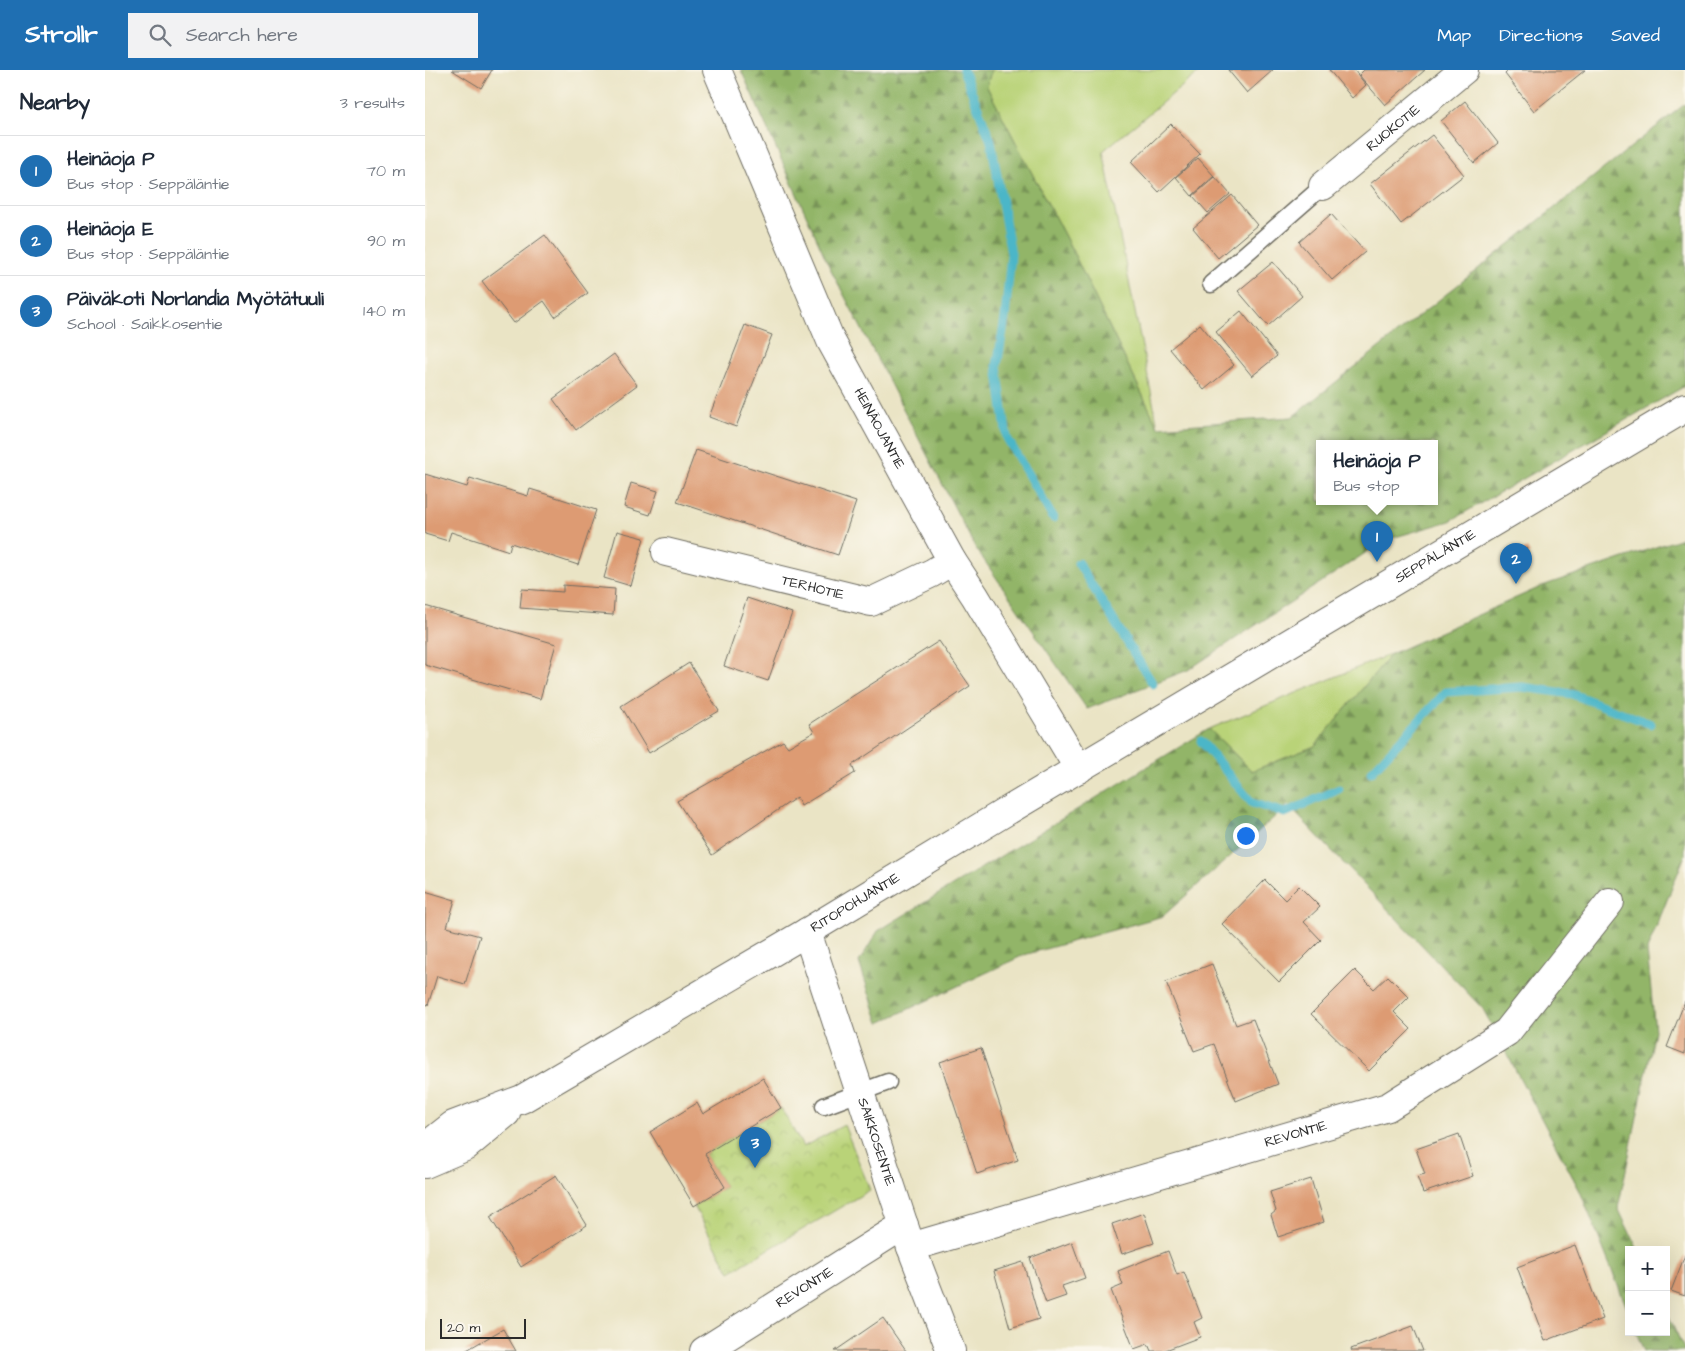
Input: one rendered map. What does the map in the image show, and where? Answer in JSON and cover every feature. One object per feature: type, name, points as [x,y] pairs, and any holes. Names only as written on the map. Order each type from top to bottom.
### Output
[{"type":"street","name":"HEINÄOJANTIE","points":[[717,70],[831,341],[952,561],[1079,769]]},
{"type":"street","name":"RUOKOTIE","points":[[1323,186],[1464,70]]},
{"type":"street","name":"SEPPÄLÄNTIE","points":[[1187,705],[1685,408]]},
{"type":"street","name":"TERHOTIE","points":[[666,552],[871,602],[932,573],[952,561]]},
{"type":"street","name":"RITOPOHJANTIE","points":[[425,1147],[453,1126],[522,1099],[807,932],[1187,705]]},
{"type":"street","name":"REVONTIE","points":[[704,1351],[908,1236],[1388,1107],[1507,1032],[1610,902]]},
{"type":"street","name":"SAIKKOSENTIE","points":[[807,932],[908,1236],[951,1351]]},
{"type":"street","name":"RITOPOHJANTIE","points":[[425,1164],[465,1147],[522,1099]]},
{"type":"lane","points":[[1211,284],[1323,186]]},
{"type":"lane","points":[[823,1106],[888,1082]]},
{"type":"green space","points":[[741,70],[991,70],[987,87],[1073,252],[1158,427],[1292,417],[1685,104],[1685,386],[1450,521],[1385,540],[1188,670],[1087,709],[975,547],[830,268]]},
{"type":"green space","points":[[991,70],[1202,70],[1103,151],[1158,427],[1073,252],[987,87]]},
{"type":"green space","points":[[1685,537],[1685,855],[1647,950],[1655,1031],[1618,1208],[1636,1246],[1625,1246],[1625,1303],[1580,1191],[1483,1009],[1288,805],[1163,916],[1024,955],[879,1023],[859,962],[878,931],[1209,729],[1252,771],[1315,746],[1391,654],[1545,585]]},
{"type":"green space","points":[[1391,654],[1315,746],[1252,771],[1209,729]]},
{"type":"green space","points":[[781,1108],[803,1147],[844,1125],[870,1190],[730,1272],[694,1206],[725,1187],[705,1154]]},
{"type":"green space","points":[[1670,1319],[1685,1351],[1644,1351],[1638,1336],[1670,1336]]},
{"type":"building","points":[[452,70],[492,70],[481,88]]},
{"type":"building","points":[[1228,70],[1273,70],[1247,93]]},
{"type":"building","points":[[1329,70],[1354,70],[1366,85],[1352,98]]},
{"type":"building","points":[[1364,70],[1425,70],[1385,105],[1359,75]]},
{"type":"building","points":[[1509,70],[1585,70],[1534,111],[1505,74]]},
{"type":"building","points":[[1465,101],[1498,143],[1474,163],[1441,121]]},
{"type":"building","points":[[1171,124],[1200,154],[1159,192],[1131,162]]},
{"type":"building","points":[[1432,135],[1464,175],[1401,224],[1370,184]]},
{"type":"building","points":[[1198,158],[1214,176],[1192,196],[1176,177]]},
{"type":"building","points":[[1215,177],[1230,194],[1208,213],[1193,196]]},
{"type":"building","points":[[1232,195],[1257,225],[1218,258],[1193,228]]},
{"type":"building","points":[[1331,214],[1365,252],[1332,280],[1299,242]]},
{"type":"building","points":[[545,235],[588,293],[555,317],[544,301],[514,323],[482,281]]},
{"type":"building","points":[[1273,262],[1302,296],[1268,326],[1238,291]]},
{"type":"building","points":[[1241,311],[1277,356],[1252,376],[1216,332]]},
{"type":"building","points":[[1200,324],[1234,365],[1204,390],[1170,349]]},
{"type":"building","points":[[745,325],[772,335],[736,427],[709,417]]},
{"type":"building","points":[[614,354],[637,385],[576,430],[553,399]]},
{"type":"building","points":[[696,450],[856,502],[838,555],[677,502]]},
{"type":"building","points":[[425,474],[467,487],[470,478],[528,496],[530,489],[596,510],[578,565],[511,543],[509,551],[451,532],[448,541],[425,534]]},
{"type":"building","points":[[631,483],[658,491],[650,515],[624,507]]},
{"type":"building","points":[[617,531],[644,538],[631,586],[604,578]]},
{"type":"building","points":[[1527,548],[1530,553],[1516,561],[1513,556]]},
{"type":"building","points":[[563,585],[615,589],[613,615],[520,608],[522,589],[563,592]]},
{"type":"building","points":[[747,598],[792,613],[768,681],[724,666]]},
{"type":"building","points":[[425,606],[556,644],[540,699],[425,665]]},
{"type":"building","points":[[939,641],[970,686],[852,765],[855,773],[801,806],[797,797],[712,855],[677,801],[783,741],[788,747],[814,732],[809,724]]},
{"type":"building","points":[[689,663],[719,711],[649,753],[621,706]]},
{"type":"building","points":[[1265,880],[1285,900],[1299,886],[1320,907],[1304,922],[1321,940],[1279,982],[1222,924]]},
{"type":"building","points":[[425,891],[455,900],[447,927],[480,936],[465,984],[437,976],[428,1005],[425,1004]]},
{"type":"building","points":[[1212,964],[1236,1025],[1253,1019],[1278,1084],[1236,1101],[1214,1044],[1194,1051],[1166,982]]},
{"type":"building","points":[[1355,970],[1374,989],[1388,976],[1409,997],[1394,1012],[1411,1029],[1369,1071],[1311,1014]]},
{"type":"building","points":[[1685,1001],[1685,1054],[1667,1047]]},
{"type":"building","points":[[981,1048],[1018,1160],[977,1174],[940,1062]]},
{"type":"building","points":[[763,1078],[781,1108],[705,1154],[725,1187],[694,1206],[650,1132],[697,1103],[703,1114]]},
{"type":"building","points":[[1459,1134],[1473,1176],[1423,1193],[1417,1176],[1425,1174],[1416,1149]]},
{"type":"building","points":[[556,1175],[587,1225],[521,1267],[490,1217]]},
{"type":"building","points":[[1311,1179],[1324,1222],[1278,1237],[1271,1215],[1276,1211],[1270,1192]]},
{"type":"building","points":[[1144,1213],[1154,1243],[1122,1254],[1112,1224]]},
{"type":"building","points":[[1072,1242],[1085,1278],[1062,1286],[1066,1296],[1046,1303],[1030,1258]]},
{"type":"building","points":[[1575,1245],[1603,1319],[1545,1341],[1517,1267]]},
{"type":"building","points":[[1168,1251],[1177,1275],[1184,1272],[1202,1318],[1194,1322],[1200,1337],[1163,1351],[1151,1351],[1148,1344],[1134,1349],[1111,1290],[1123,1285],[1118,1271]]},
{"type":"building","points":[[1685,1255],[1685,1296],[1671,1291]]},
{"type":"building","points":[[1023,1262],[1039,1319],[1010,1328],[994,1271]]},
{"type":"building","points":[[883,1318],[906,1351],[835,1351]]},
{"type":"building","points":[[1413,1326],[1423,1351],[1352,1351],[1351,1349]]},
{"type":"building","points":[[503,1329],[516,1351],[465,1351]]},
{"type":"waterway","points":[[963,70],[991,141],[1011,254],[1005,318],[997,366],[1007,438],[1053,518]]},
{"type":"waterway","points":[[1078,563],[1153,684]]},
{"type":"waterway","points":[[1371,772],[1446,692],[1522,687],[1572,694],[1651,724]]},
{"type":"waterway","points":[[1201,741],[1252,803],[1285,813],[1339,789]]},
{"type":"place","name":"Heinäoja P","points":[[1377,562]]},
{"type":"place","name":"Heinäoja E","points":[[1516,584]]},
{"type":"place","name":"Päiväkoti Norlandia Myötätuuli","points":[[755,1168]]}]
